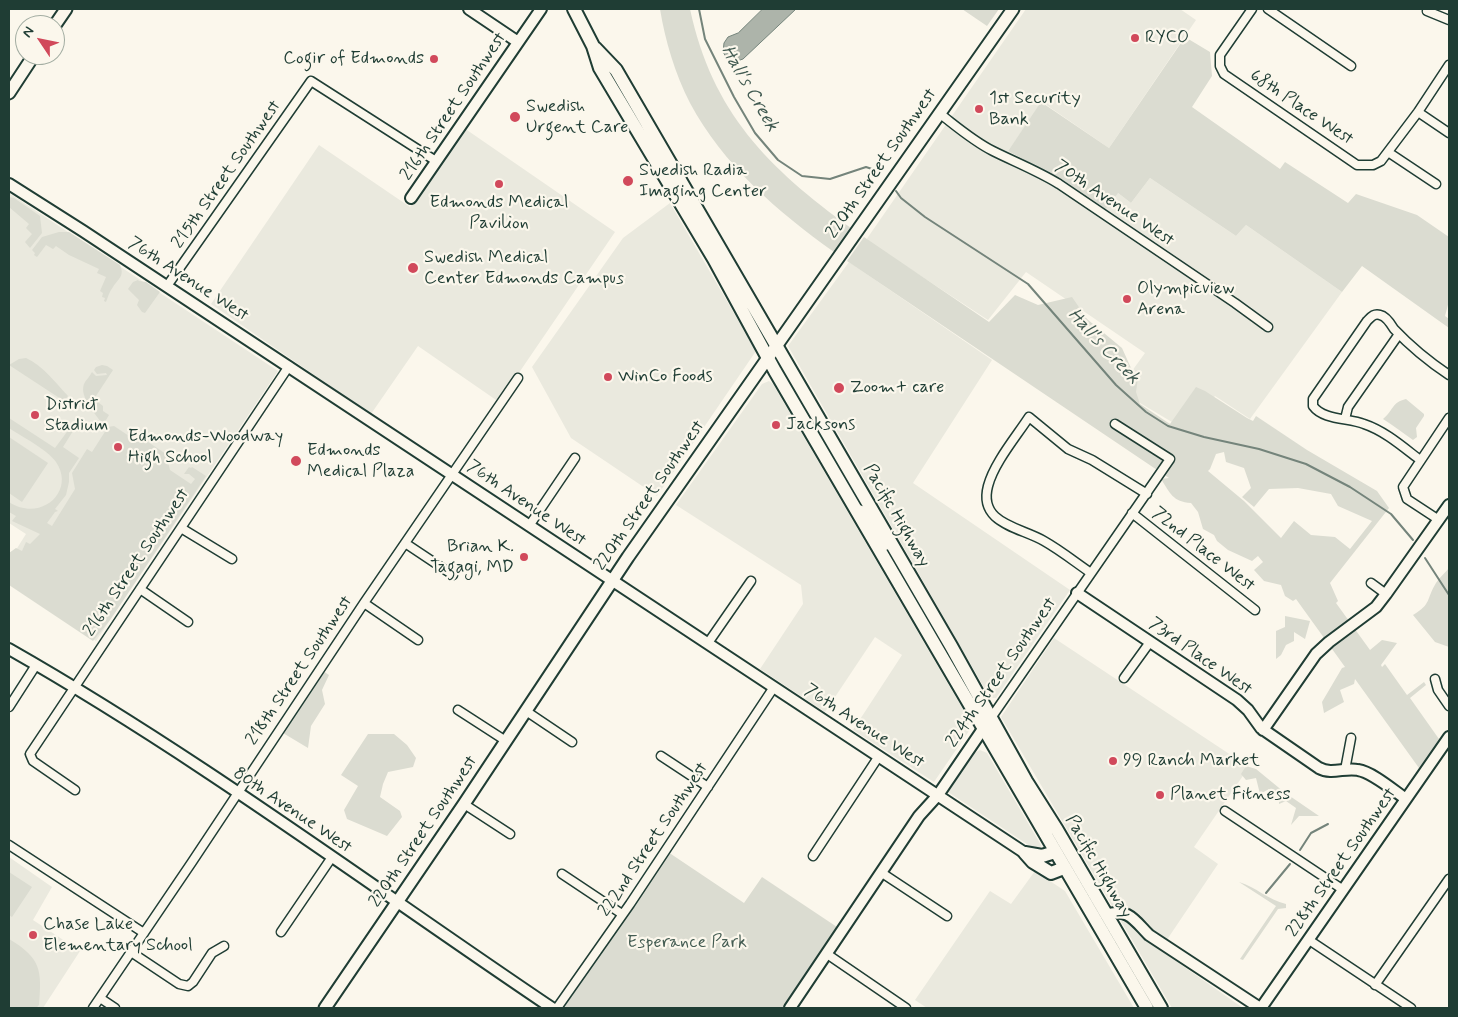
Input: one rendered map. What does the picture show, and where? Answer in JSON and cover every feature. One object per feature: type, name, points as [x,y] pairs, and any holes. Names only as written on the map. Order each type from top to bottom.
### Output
[{"type":"main road","name":"Pacific Highway","points":[[574,9],[594,46],[600,68],[714,259],[768,357],[911,605],[1031,788],[1161,1008]]},
{"type":"main road","name":"220th Street Southwest","points":[[325,1008],[464,804],[612,581],[1013,9]]},
{"type":"main road","name":"Pacific Highway","points":[[594,46],[616,70],[897,552],[1055,852],[1147,1008]]},
{"type":"main road","points":[[9,93],[27,65]]},
{"type":"main road","points":[[858,511],[865,512],[886,546],[897,552]]},
{"type":"main road","points":[[1025,853],[1042,856],[1055,852]]},
{"type":"main road","points":[[1025,853],[1033,862],[1051,873],[1064,868]]},
{"type":"street","points":[[469,9],[518,42]]},
{"type":"street","name":"216th Street Southwest","points":[[411,198],[541,9]]},
{"type":"street","name":"68th Place West","points":[[1252,9],[1220,54],[1220,66],[1224,74],[1357,165],[1373,165],[1381,161],[1388,152]]},
{"type":"street","points":[[1268,9],[1351,66]]},
{"type":"street","points":[[1427,10],[1449,20]]},
{"type":"street","points":[[1436,184],[1388,152],[1418,112],[1449,65]]},
{"type":"street","name":"215th Street Southwest","points":[[167,286],[311,81],[436,161]]},
{"type":"street","points":[[1418,112],[1449,133]]},
{"type":"street","name":"70th Avenue West","points":[[939,113],[992,151],[1054,181],[1268,327]]},
{"type":"street","name":"76th Avenue West","points":[[9,184],[289,366],[922,785],[941,790],[1025,853]]},
{"type":"street","points":[[1420,460],[1373,427],[1317,411],[1312,403],[1315,395],[1373,315],[1380,314],[1383,316],[1420,355],[1449,375]]},
{"type":"street","points":[[1345,418],[1348,407],[1399,334]]},
{"type":"street","name":"216th Street Southwest","points":[[75,790],[32,761],[30,754],[70,698],[75,687],[289,366]]},
{"type":"street","name":"218th Street Southwest","points":[[93,1008],[364,603],[518,378]]},
{"type":"street","points":[[1091,573],[1053,546],[1038,538],[1010,528],[1001,522],[991,512],[986,500],[988,485],[997,467],[1029,417],[1068,450],[1092,460],[1147,494]]},
{"type":"street","points":[[1439,520],[1407,499],[1403,487],[1449,418]]},
{"type":"street","name":"224th Street Southwest","points":[[790,1008],[919,816],[941,790],[1170,459],[1115,424]]},
{"type":"street","points":[[529,526],[575,458]]},
{"type":"street","points":[[1263,730],[1316,654],[1328,642],[1376,607],[1449,505]]},
{"type":"street","name":"72nd Place West","points":[[1132,513],[1255,610]]},
{"type":"street","points":[[181,528],[232,560]]},
{"type":"street","points":[[405,543],[453,575]]},
{"type":"street","points":[[708,644],[751,580]]},
{"type":"street","points":[[1370,583],[1386,594]]},
{"type":"street","points":[[140,589],[188,622]]},
{"type":"street","name":"73rd Place West","points":[[1077,593],[1242,703],[1263,730],[1322,770],[1329,772],[1357,769],[1366,772],[1406,799]]},
{"type":"street","points":[[364,603],[418,640]]},
{"type":"street","points":[[1124,678],[1150,642]]},
{"type":"street","name":"80th Avenue West","points":[[9,649],[75,687],[238,793],[552,1008]]},
{"type":"street","points":[[9,707],[36,664]]},
{"type":"street","points":[[1435,679],[1438,690],[1449,706]]},
{"type":"street","name":"222nd Street Southwest","points":[[557,1008],[774,687]]},
{"type":"street","points":[[458,710],[506,741]]},
{"type":"street","points":[[526,711],[572,742]]},
{"type":"street","name":"228th Street Southwest","points":[[1260,1008],[1449,737]]},
{"type":"street","points":[[1345,770],[1351,738]]},
{"type":"street","points":[[660,756],[708,787]]},
{"type":"street","points":[[813,856],[879,756]]},
{"type":"street","points":[[464,804],[510,834]]},
{"type":"street","points":[[1225,811],[1342,889]]},
{"type":"street","points":[[9,844],[144,933]]},
{"type":"street","points":[[282,932],[332,857]]},
{"type":"street","points":[[882,873],[947,916]]},
{"type":"street","points":[[562,874],[622,914]]},
{"type":"street","points":[[1375,985],[1449,879]]},
{"type":"street","points":[[1106,915],[1122,912],[1136,921],[1145,932],[1260,1008]]},
{"type":"street","points":[[1309,940],[1411,1008]]},
{"type":"street","points":[[131,952],[180,984],[188,986],[193,982],[212,953],[224,946]]},
{"type":"street","points":[[827,954],[906,1008]]},
{"type":"street","points":[[100,998],[115,1008]]},
{"type":"shaded area","points":[[763,9],[796,9],[743,59],[734,61],[729,59],[723,52],[724,43],[728,37],[738,33]]},
{"type":"shaded area","points":[[1026,9],[1180,9],[1196,20],[1109,148],[1042,102],[1008,151],[1047,172],[1118,193],[1131,203],[1150,178],[1236,236],[1246,225],[1342,292],[1250,419],[1215,396],[1188,427],[1172,422],[1140,403],[1124,382],[1145,353],[1026,272],[988,320],[866,240]]},
{"type":"shaded area","name":"Swedish Medical Center Edmonds Campus","points":[[464,128],[615,232],[499,402],[418,346],[371,414],[211,304],[319,145],[410,207]]},
{"type":"shaded area","name":"Edmonds-Woodway High School","points":[[9,193],[278,371],[96,641],[9,584],[9,561],[26,534],[9,523]]},
{"type":"shaded area","points":[[670,203],[756,351],[657,496],[571,438],[532,367],[623,238]]},
{"type":"shaded area","points":[[849,262],[992,360],[913,483],[1070,590],[996,698],[990,698],[788,346]]},
{"type":"shaded area","points":[[769,381],[773,384],[968,718],[969,731],[934,782],[853,730],[902,655],[875,637],[825,712],[760,669],[803,604],[801,585],[676,505],[762,384]]},
{"type":"shaded area","points":[[1054,638],[1249,767],[1194,847],[1218,864],[1160,950],[1243,1008],[1172,1008],[1001,717]]},
{"type":"shaded area","points":[[980,750],[987,753],[1041,845],[1040,850],[1036,850],[948,792],[976,752]]},
{"type":"shaded area","name":"Chase Lake Elementary School","points":[[9,857],[52,887],[33,920],[80,951],[43,1008],[9,1008]]},
{"type":"shaded area","points":[[1035,871],[1065,891],[1134,1008],[927,1008],[915,1000],[990,891],[1011,904]]},
{"type":"green space","points":[[660,9],[690,9],[700,46],[713,78],[729,108],[748,135],[794,183],[851,228],[834,252],[793,221],[753,186],[735,167],[703,126],[690,103],[675,69]]},
{"type":"green space","points":[[962,9],[999,9],[987,26]]},
{"type":"green space","points":[[1185,37],[1210,52],[1212,76],[1192,107],[1280,169],[1285,162],[1348,203],[1356,194],[1417,215],[1449,237],[1449,301],[1445,316],[1449,319],[1449,328],[1362,266],[1342,292],[1246,225],[1236,236],[1150,178],[1131,203],[1118,193],[1104,211],[1047,172],[1008,151],[1041,102],[1109,148]]},
{"type":"green space","points":[[9,197],[14,198],[40,216],[42,233],[30,248],[25,242],[32,234],[26,228],[29,224],[9,207]]},
{"type":"green space","points":[[59,232],[69,232],[120,265],[121,275],[106,302],[104,301],[105,298],[102,297],[103,293],[100,291],[106,277],[97,273],[99,269],[69,255],[56,246],[53,249],[46,245],[37,257],[34,255],[35,253],[32,250],[42,237]]},
{"type":"green space","points":[[864,237],[989,322],[1015,295],[1038,305],[1072,297],[1087,319],[1122,348],[1138,378],[1136,392],[1140,404],[1170,424],[1196,387],[1253,421],[1256,416],[1307,450],[1377,491],[1389,508],[1330,583],[1338,601],[1336,603],[1370,650],[1382,640],[1397,643],[1381,665],[1382,667],[1385,664],[1407,695],[1424,682],[1426,685],[1410,698],[1439,739],[1419,768],[1355,679],[1354,684],[1340,690],[1344,702],[1324,713],[1322,702],[1342,668],[1345,667],[1296,599],[1293,601],[1285,596],[1281,585],[1264,581],[1254,570],[1263,562],[1258,556],[1252,561],[1228,550],[1217,541],[1214,535],[1203,529],[1198,512],[1191,503],[1176,499],[1170,492],[1161,479],[1169,478],[847,261]],"holes":[[[1224,452],[1226,462],[1244,468],[1251,488],[1242,497],[1254,507],[1269,489],[1298,488],[1331,494],[1338,506],[1372,521],[1350,549],[1335,537],[1311,535],[1294,521],[1281,538],[1244,501],[1208,471],[1216,454]]]},
{"type":"green space","points":[[138,280],[146,282],[160,292],[145,313],[137,305],[139,300],[128,289],[133,282]]},
{"type":"green space","points":[[26,358],[43,370],[68,396],[64,401],[9,365],[19,359]]},
{"type":"green space","points":[[102,365],[113,370],[94,399],[103,406],[103,411],[109,415],[103,425],[88,404],[83,393],[85,382],[92,372],[96,376],[107,375],[106,373],[97,374],[94,370]]},
{"type":"green space","points":[[1406,399],[1424,414],[1416,428],[1417,437],[1413,440],[1383,419],[1398,402]]},
{"type":"green space","points":[[9,418],[55,448],[75,421],[78,423],[63,447],[79,458],[69,473],[66,495],[55,509],[58,511],[55,512],[47,523],[52,526],[75,489],[72,473],[87,449],[92,452],[108,427],[114,426],[138,442],[142,438],[166,454],[170,470],[191,484],[195,479],[189,474],[184,474],[189,467],[206,476],[110,620],[93,641],[9,585],[9,553],[16,548],[22,551],[26,542],[30,544],[40,534],[12,521],[16,516],[9,512],[9,502],[21,508],[33,509],[43,506],[52,501],[62,483],[61,473],[52,457],[9,428]]},
{"type":"green space","points":[[9,437],[48,463],[22,502],[9,493]]},
{"type":"green space","points":[[1449,568],[1449,647],[1435,642],[1413,615],[1423,608],[1436,583]]},
{"type":"green space","points":[[1285,616],[1310,621],[1305,639],[1294,632],[1294,641],[1286,645],[1281,655],[1276,659],[1276,631],[1285,627]]},
{"type":"green space","points":[[323,671],[329,675],[322,690],[325,704],[311,726],[308,748],[283,733]]},
{"type":"green space","points":[[368,734],[394,734],[407,745],[416,758],[413,767],[388,772],[383,784],[380,797],[400,811],[402,817],[387,836],[347,819],[344,810],[358,786],[341,775]]},
{"type":"green space","points":[[1246,766],[1256,769],[1284,792],[1319,816],[1299,816],[1291,825],[1296,808],[1286,801],[1279,804],[1279,798],[1269,789],[1260,794],[1256,778],[1246,780],[1241,774]]},
{"type":"green space","name":"Esperance Park","points":[[668,852],[744,903],[762,877],[837,927],[783,1008],[563,1008]]},
{"type":"green space","points":[[9,872],[32,887],[12,917],[9,915]]},
{"type":"green space","points":[[1239,882],[1273,900],[1286,904],[1286,908],[1278,909],[1243,960],[1240,959],[1276,906]]},
{"type":"green space","points":[[9,939],[28,952],[37,966],[40,993],[39,1005],[36,1008],[9,1008]]},
{"type":"waterway","name":"Hall's Creek","points":[[699,9],[705,39],[734,97],[755,133],[778,160],[802,176],[830,179],[866,167],[881,172]]},
{"type":"waterway","name":"Hall's Creek","points":[[896,191],[901,198],[925,217],[1028,284],[1116,385],[1146,412],[1168,426],[1204,437],[1259,449],[1306,464],[1350,487],[1391,514],[1413,540]]},
{"type":"waterway","name":"Hall's Creek","points":[[1425,558],[1449,595]]},
{"type":"waterway","points":[[1300,850],[1311,833],[1328,824]]},
{"type":"waterway","points":[[1266,893],[1290,864]]},
{"type":"place","name":"RYCO","points":[[1135,38]]},
{"type":"place","name":"Cogir of Edmonds","points":[[434,59]]},
{"type":"place","name":"1st Security Bank","points":[[979,109]]},
{"type":"place","name":"Swedish Urgent Care","points":[[515,117]]},
{"type":"place","name":"Swedish Radia Imaging Center","points":[[628,181]]},
{"type":"place","name":"Edmonds Medical Pavilion","points":[[499,184]]},
{"type":"place","name":"Swedish Medical Center Edmonds Campus","points":[[413,268]]},
{"type":"place","name":"Olympicview Arena","points":[[1127,299]]},
{"type":"place","name":"WinCo Foods","points":[[608,377]]},
{"type":"place","name":"Zoom+ care","points":[[839,388]]},
{"type":"place","name":"District Stadium","points":[[35,415]]},
{"type":"place","name":"Jacksons","points":[[776,425]]},
{"type":"place","name":"Edmonds-Woodway High School","points":[[118,447]]},
{"type":"place","name":"Edmonds Medical Plaza","points":[[296,461]]},
{"type":"place","name":"Brian K. Tagagi, MD","points":[[524,557]]},
{"type":"place","name":"99 Ranch Market","points":[[1113,761]]},
{"type":"place","name":"Planet Fitness","points":[[1160,795]]},
{"type":"place","name":"Chase Lake Elementary School","points":[[33,935]]}]
